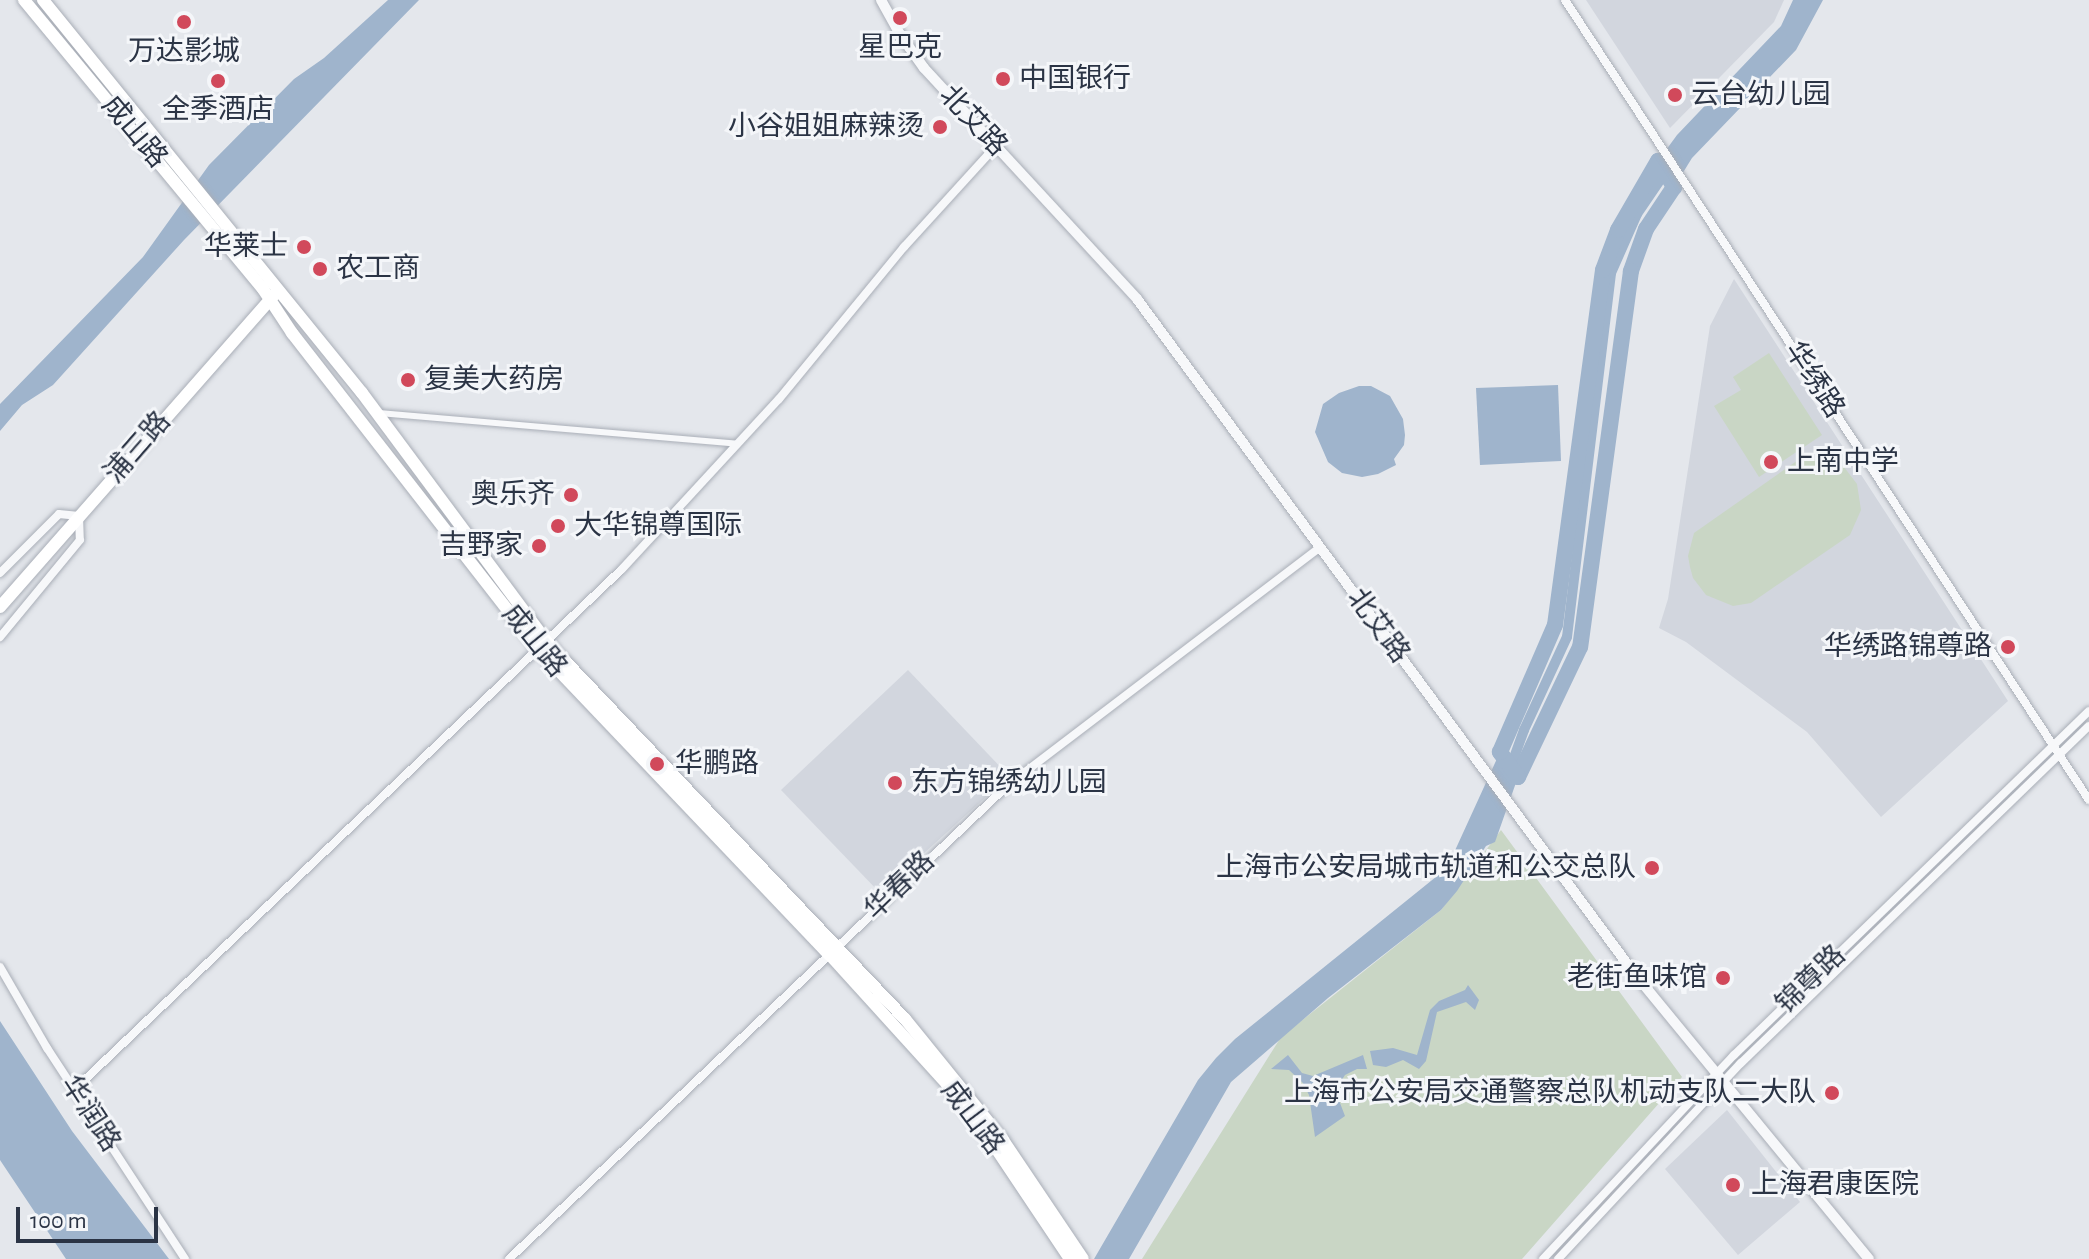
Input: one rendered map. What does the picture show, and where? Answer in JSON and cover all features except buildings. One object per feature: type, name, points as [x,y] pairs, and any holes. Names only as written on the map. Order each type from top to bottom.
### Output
[{"type":"main road","name":"成山路","points":[[24,0],[182,180]]},
{"type":"main road","name":"成山路","points":[[43,0],[274,295],[377,412],[543,646]]},
{"type":"main road","name":"成山路","points":[[274,295],[387,456],[543,646],[956,1078],[1003,1140],[1083,1259]]},
{"type":"main road","name":"浦三路","points":[[0,607],[274,295]]},
{"type":"main road","name":"成山路","points":[[833,950],[947,1084],[995,1147],[1070,1259]]},
{"type":"street","name":"北艾路","points":[[881,0],[924,68],[1137,299],[1634,973],[1869,1259]]},
{"type":"street","name":"华绣路","points":[[1565,0],[2089,800]]},
{"type":"street","points":[[74,1090],[622,569],[738,444],[904,247],[996,146]]},
{"type":"street","points":[[377,412],[738,444]]},
{"type":"street","points":[[0,573],[59,514],[79,516],[80,540],[0,637]]},
{"type":"street","name":"华春路","points":[[509,1259],[1008,785],[1319,548]]},
{"type":"street","name":"锦尊路","points":[[1543,1259],[1718,1078],[2089,711]]},
{"type":"street","name":"锦尊路","points":[[1558,1259],[1718,1078],[2089,726]]},
{"type":"street","name":"华润路","points":[[0,967],[74,1090],[185,1259]]},
{"type":"shaded area","name":"云台幼儿园","points":[[1586,0],[1784,0],[1774,22],[1670,128]]},
{"type":"shaded area","name":"上南中学","points":[[1734,279],[2008,701],[1881,817],[1807,732],[1686,642],[1659,628],[1668,599],[1710,326]]},
{"type":"shaded area","name":"东方锦绣幼儿园","points":[[908,670],[1009,776],[880,893],[781,790]]},
{"type":"shaded area","name":"上海君康医院","points":[[1727,1110],[1800,1202],[1738,1255],[1665,1169]]},
{"type":"green space","points":[[1769,353],[1822,435],[1759,477],[1714,406],[1741,390],[1733,377]]},
{"type":"green space","points":[[1801,458],[1832,461],[1844,467],[1857,484],[1861,510],[1850,535],[1751,603],[1733,606],[1706,595],[1693,578],[1690,567],[1688,556],[1694,533]]},
{"type":"green space","points":[[1501,830],[1682,1077],[1522,1259],[1142,1259],[1281,1037],[1441,910]]},
{"type":"water","points":[[388,0],[419,0],[184,240],[53,385],[22,405],[0,431],[0,404],[143,257],[209,165],[294,79],[324,58]]},
{"type":"water","points":[[1793,0],[1823,0],[1796,50],[1692,158],[1674,187],[1658,161],[1677,135],[1781,26]]},
{"type":"water","points":[[1558,385],[1561,461],[1480,465],[1476,388]]},
{"type":"water","points":[[1359,386],[1371,386],[1390,396],[1403,419],[1405,435],[1404,445],[1394,459],[1396,465],[1378,474],[1362,477],[1342,473],[1328,462],[1315,432],[1323,404],[1339,393]]},
{"type":"water","points":[[1500,752],[1518,777],[1495,842],[1486,846],[1457,891],[1441,910],[1328,998],[1231,1082],[1129,1259],[1094,1259],[1198,1080],[1216,1058],[1235,1039],[1447,868]]},
{"type":"water","points":[[1468,985],[1479,1000],[1475,1010],[1466,1002],[1437,1012],[1426,1061],[1419,1069],[1403,1060],[1386,1067],[1373,1065],[1370,1051],[1393,1048],[1417,1055],[1430,1010],[1439,1001],[1465,990]]},
{"type":"water","points":[[0,1021],[72,1131],[169,1259],[66,1259],[0,1160]]},
{"type":"water","points":[[1288,1055],[1302,1073],[1313,1076],[1363,1055],[1367,1069],[1357,1069],[1345,1075],[1335,1090],[1345,1116],[1315,1137],[1309,1095],[1303,1083],[1289,1070],[1271,1069]]},
{"type":"waterway","points":[[1658,161],[1674,187],[1646,229],[1631,271],[1580,647],[1518,777],[1500,752],[1555,625],[1603,270],[1618,230],[1658,161]]},
{"type":"waterway","points":[[1507,777],[1524,730],[1567,637],[1611,273],[1637,214],[1671,164]]},
{"type":"place","name":"星巴克","points":[[900,18]]},
{"type":"place","name":"万达影城","points":[[184,22]]},
{"type":"place","name":"中国银行","points":[[1003,79]]},
{"type":"place","name":"全季酒店","points":[[218,81]]},
{"type":"place","name":"云台幼儿园","points":[[1675,95]]},
{"type":"place","name":"小谷姐姐麻辣烫","points":[[940,127]]},
{"type":"place","name":"华莱士","points":[[304,247]]},
{"type":"place","name":"农工商","points":[[320,269]]},
{"type":"place","name":"复美大药房","points":[[408,380]]},
{"type":"place","name":"上南中学","points":[[1771,462]]},
{"type":"place","name":"奥乐齐","points":[[571,495]]},
{"type":"place","name":"大华锦尊国际","points":[[558,526]]},
{"type":"place","name":"吉野家","points":[[539,546]]},
{"type":"place","name":"华绣路锦尊路","points":[[2008,647]]},
{"type":"place","name":"华鹏路","points":[[657,764]]},
{"type":"place","name":"东方锦绣幼儿园","points":[[895,783]]},
{"type":"place","name":"上海市公安局城市轨道和公交总队","points":[[1652,868]]},
{"type":"place","name":"老街鱼味馆","points":[[1723,978]]},
{"type":"place","name":"上海市公安局交通警察总队机动支队二大队","points":[[1832,1093]]},
{"type":"place","name":"上海君康医院","points":[[1733,1185]]}]
